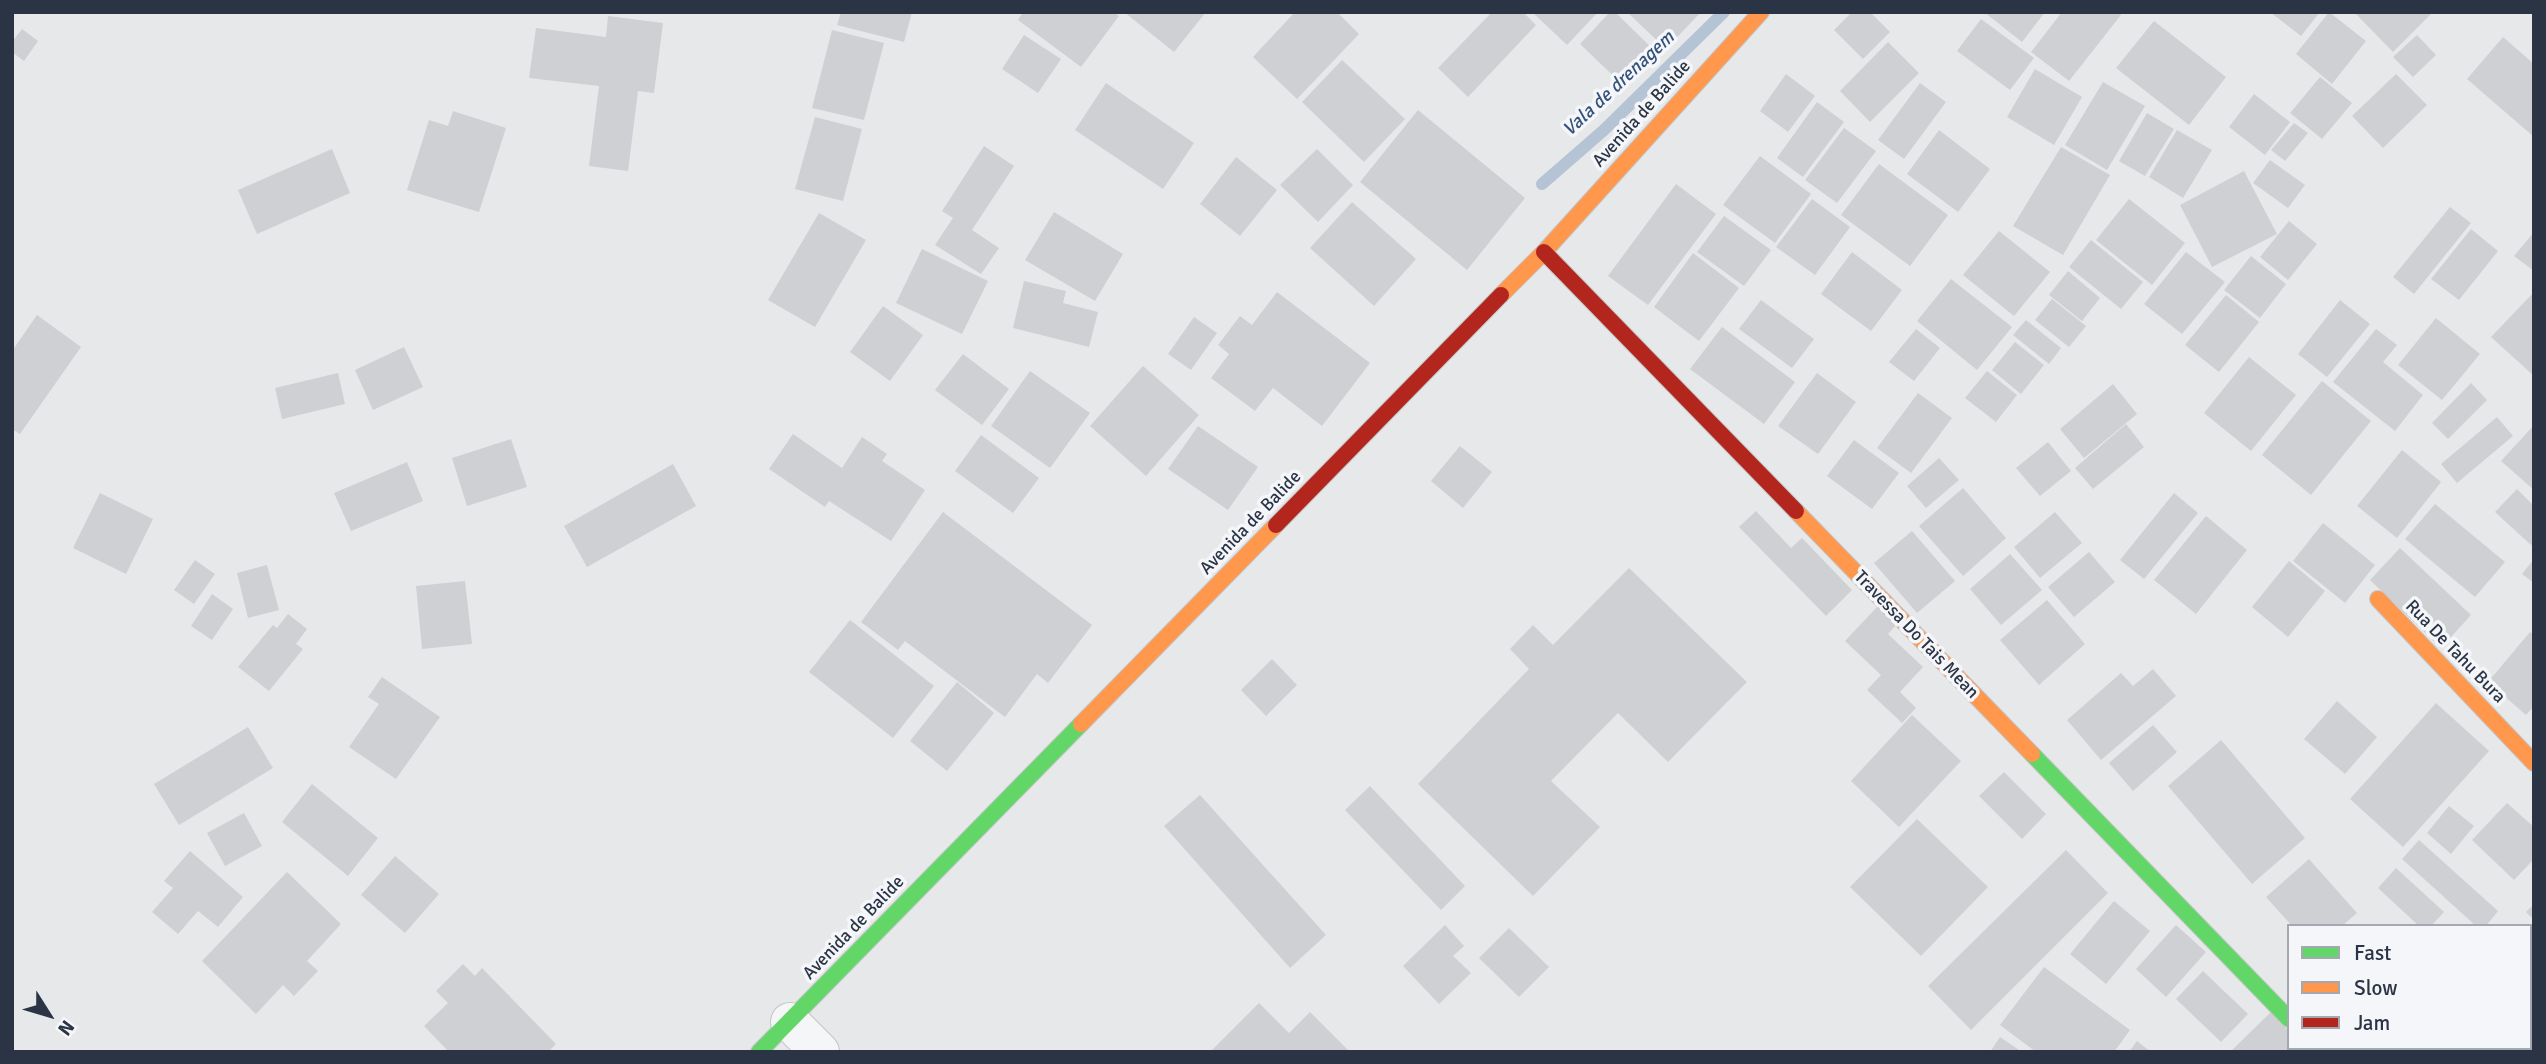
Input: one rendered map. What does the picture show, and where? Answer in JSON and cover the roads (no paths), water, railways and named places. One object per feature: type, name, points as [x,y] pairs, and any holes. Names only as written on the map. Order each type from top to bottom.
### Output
[{"type":"main road","name":"Avenida de Balide","points":[[759,1052],[1544,252],[1761,12]]},
{"type":"main road","name":"Travessa Do Tais Mean","points":[[1544,252],[2287,1017]]},
{"type":"main road","name":"Rua De Tahu Bura","points":[[2378,599],[2534,762]]},
{"type":"street","points":[[790,1022],[820,1052]]},
{"type":"waterway","name":"Vala de drenagem","points":[[1542,184],[1604,130],[1724,12]]}]
